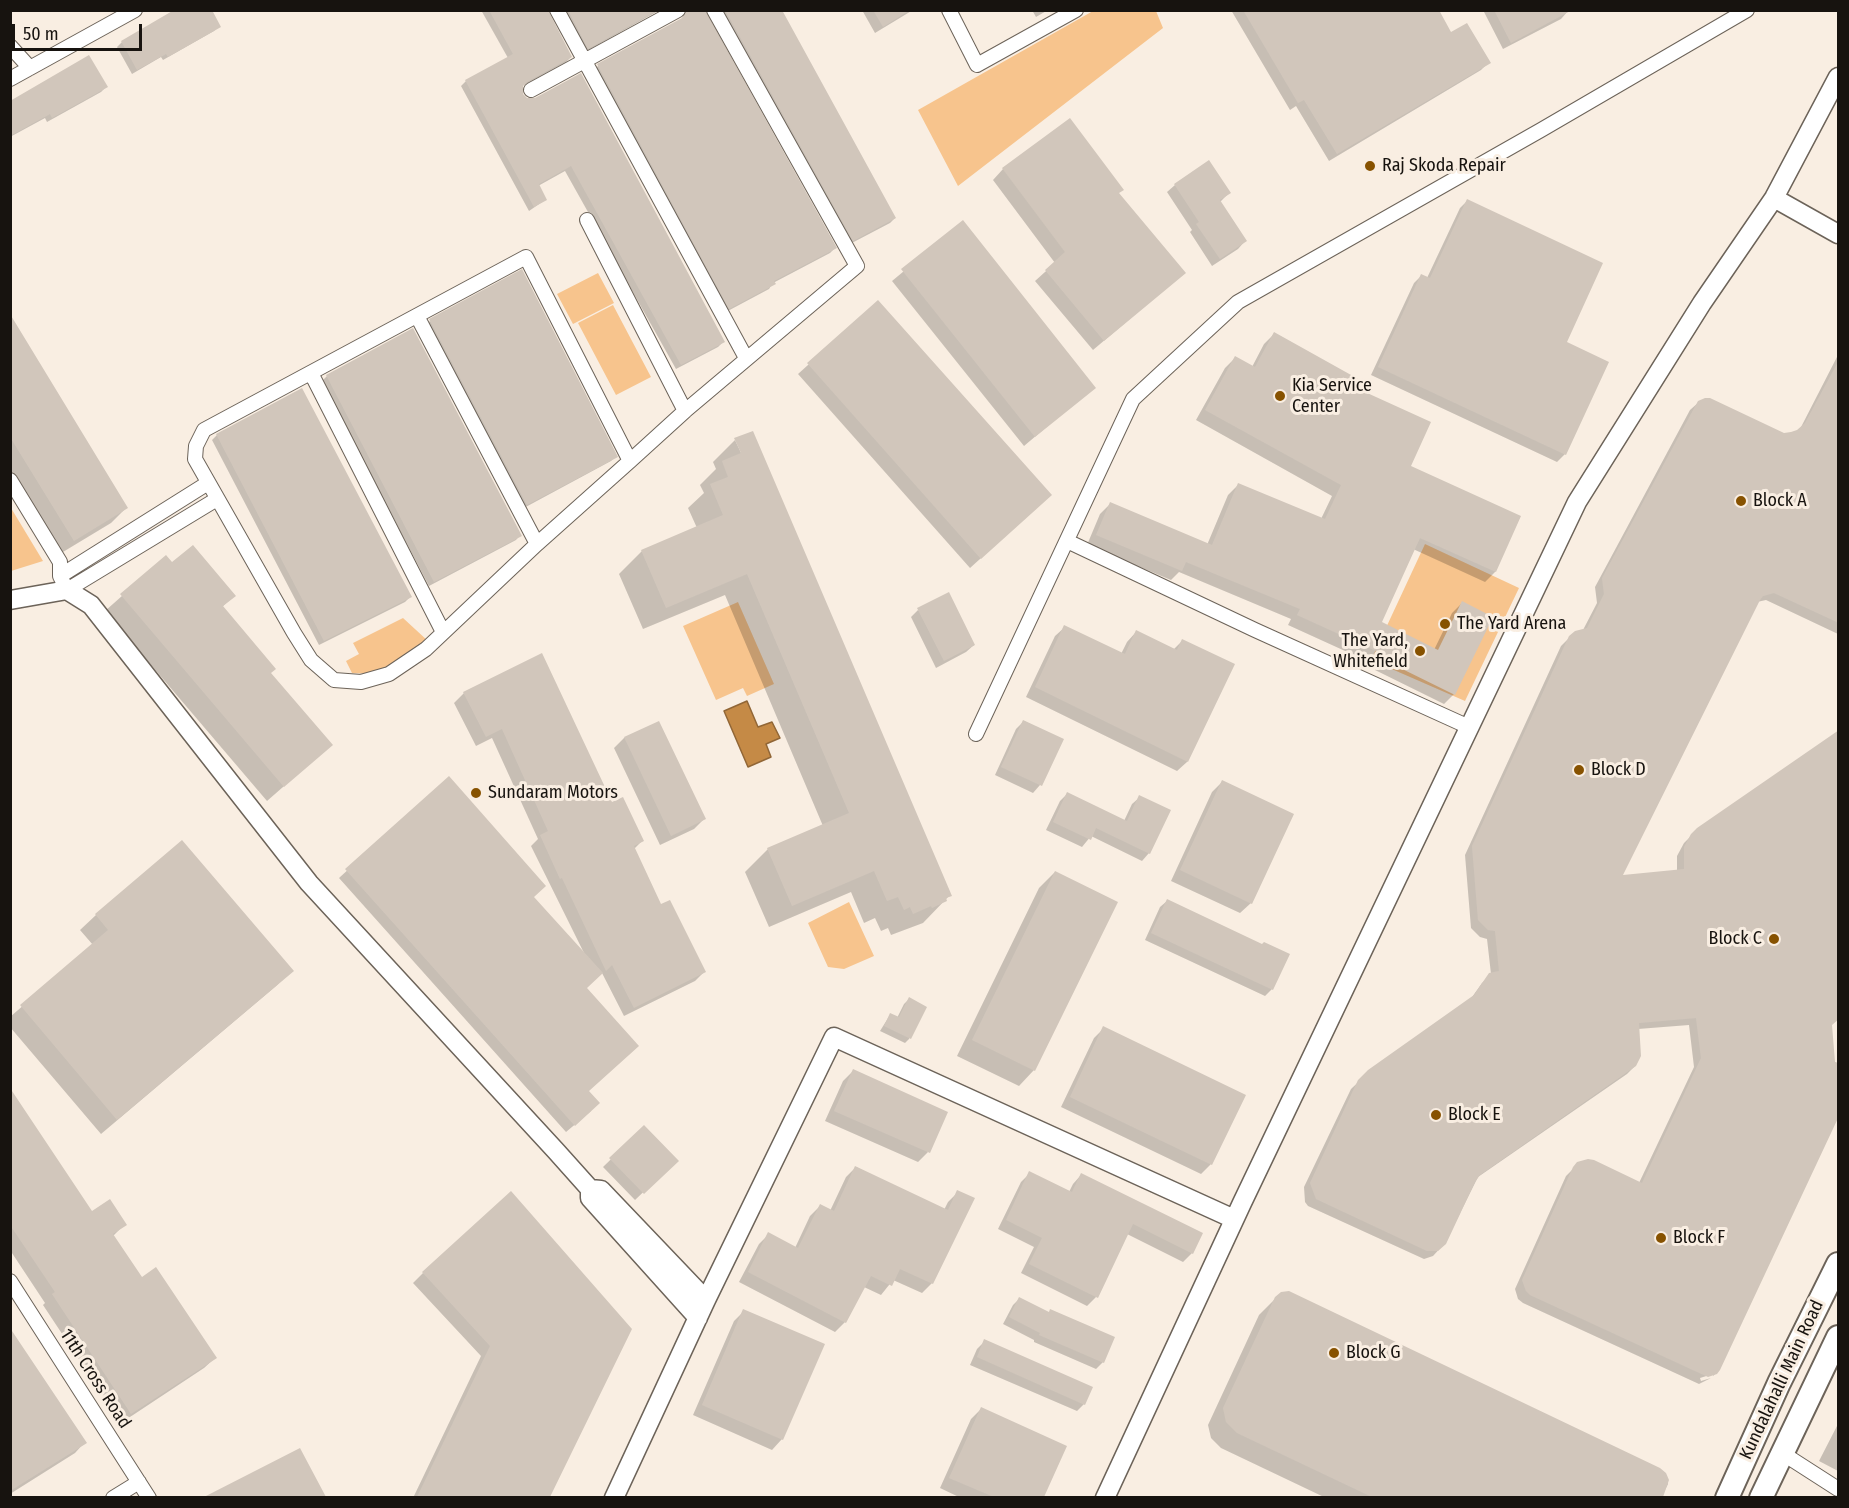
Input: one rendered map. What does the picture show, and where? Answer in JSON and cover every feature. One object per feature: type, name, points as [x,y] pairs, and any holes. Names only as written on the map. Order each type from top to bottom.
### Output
[{"type":"main road","name":"Kundalahalli Main Road","points":[[1727,1497],[1779,1383],[1839,1264]]},
{"type":"main road","name":"Kundalahalli Main Road","points":[[1761,1497],[1839,1337]]},
{"type":"street","points":[[10,79],[135,10]]},
{"type":"street","points":[[557,10],[746,358]]},
{"type":"street","points":[[531,90],[678,10]]},
{"type":"street","points":[[630,461],[526,257],[204,430],[196,446],[195,459],[310,660],[333,680],[361,682],[389,674],[426,650],[537,544],[630,461],[685,411],[857,266],[714,10]]},
{"type":"street","points":[[949,10],[977,65],[1076,10]]},
{"type":"street","points":[[976,734],[1133,399],[1238,302],[1747,10]]},
{"type":"street","points":[[10,46],[30,68]]},
{"type":"street","points":[[1105,1497],[1234,1219],[1577,502],[1702,303],[1774,198],[1839,77]]},
{"type":"street","points":[[1774,198],[1839,234]]},
{"type":"street","points":[[587,220],[685,411]]},
{"type":"street","points":[[417,316],[537,544]]},
{"type":"street","points":[[311,373],[443,632]]},
{"type":"street","points":[[10,480],[60,562],[63,583],[91,606],[309,884],[590,1189],[601,1190],[706,1300]]},
{"type":"street","points":[[63,583],[208,483]]},
{"type":"street","points":[[10,600],[63,583],[162,533],[218,499]]},
{"type":"street","points":[[153,519],[162,533]]},
{"type":"street","points":[[1067,541],[1468,727]]},
{"type":"street","points":[[614,1497],[706,1300],[834,1037],[1234,1219]]},
{"type":"street","points":[[590,1189],[590,1198],[698,1318]]},
{"type":"street","name":"11th Cross Road","points":[[10,1281],[149,1497]]},
{"type":"street","points":[[1782,1453],[1839,1489]]},
{"type":"street","points":[[113,1497],[139,1482]]},
{"type":"shaded area","points":[[1093,11],[1156,11],[1163,28],[958,186],[918,110]]},
{"type":"shaded area","points":[[598,273],[614,303],[573,324],[557,294]]},
{"type":"shaded area","points":[[613,305],[651,377],[616,395],[578,323]]},
{"type":"shaded area","points":[[11,508],[43,561],[10,571]]},
{"type":"shaded area","name":"The Yard Arena","points":[[1425,544],[1519,588],[1465,701],[1371,660]]},
{"type":"shaded area","points":[[738,602],[774,684],[747,696],[743,688],[716,700],[683,626]]},
{"type":"shaded area","points":[[403,618],[428,641],[377,674],[352,673],[346,661],[359,654],[353,643]]},
{"type":"shaded area","points":[[747,701],[758,727],[772,722],[780,738],[766,744],[771,757],[748,767],[724,711]]},
{"type":"shaded area","points":[[849,902],[874,956],[844,969],[828,967],[808,923]]},
{"type":"building","points":[[174,10],[212,10],[221,27],[168,57],[166,54],[137,70],[121,41]]},
{"type":"building","points":[[489,10],[548,10],[572,57],[527,82],[523,86],[523,94],[527,98],[535,98],[581,73],[725,342],[681,365],[571,166],[539,184],[547,200],[534,207],[465,80],[513,54]]},
{"type":"building","points":[[568,10],[658,10],[588,49]]},
{"type":"building","points":[[687,10],[705,10],[837,248],[774,281],[776,284],[729,309],[597,64],[682,18]]},
{"type":"building","points":[[725,10],[782,10],[896,218],[853,241]]},
{"type":"building","points":[[873,10],[910,10],[883,27]]},
{"type":"building","points":[[1243,10],[1439,10],[1451,32],[1467,23],[1491,63],[1337,154],[1304,100],[1298,103]]},
{"type":"building","points":[[1494,10],[1572,10],[1511,43]]},
{"type":"building","points":[[89,55],[108,87],[52,118],[50,114],[10,136],[10,101]]},
{"type":"building","points":[[1070,118],[1124,190],[1119,193],[1186,273],[1104,341],[1045,270],[1065,252],[1002,168]]},
{"type":"building","points":[[1209,160],[1231,193],[1220,200],[1247,241],[1220,259],[1196,224],[1199,222],[1174,184]]},
{"type":"building","points":[[1467,199],[1603,263],[1567,342],[1609,362],[1566,455],[1378,367],[1421,274],[1430,278]]},
{"type":"building","points":[[963,220],[1096,388],[1035,437],[901,269]]},
{"type":"building","points":[[522,269],[618,457],[527,505],[429,319]]},
{"type":"building","points":[[878,300],[1052,495],[981,559],[807,363]]},
{"type":"building","points":[[10,314],[128,508],[74,541],[10,437]]},
{"type":"building","points":[[413,328],[522,536],[434,582],[326,375]]},
{"type":"building","points":[[1274,332],[1369,385],[1365,392],[1431,422],[1411,466],[1521,516],[1496,572],[1420,538],[1382,622],[1438,650],[1462,601],[1493,617],[1455,695],[1384,660],[1387,656],[1297,615],[1300,609],[1186,562],[1182,571],[1096,535],[1110,502],[1212,545],[1238,483],[1325,519],[1341,485],[1205,410],[1235,356],[1255,367]]},
{"type":"building","points":[[1839,360],[1839,623],[1774,593],[1763,596],[1623,875],[1684,869],[1684,847],[1697,828],[1839,730],[1839,1019],[1832,1025],[1835,1062],[1839,1063],[1839,1116],[1720,1370],[1717,1374],[1708,1377],[1530,1295],[1522,1280],[1577,1162],[1594,1160],[1642,1183],[1701,1058],[1696,1018],[1639,1023],[1641,1056],[1636,1066],[1480,1175],[1446,1244],[1438,1251],[1427,1251],[1316,1199],[1310,1183],[1358,1080],[1368,1070],[1474,995],[1489,973],[1499,971],[1495,931],[1488,930],[1478,920],[1472,846],[1569,636],[1575,631],[1587,628],[1604,594],[1602,578],[1698,401],[1710,398],[1784,433],[1791,432],[1805,423]]},
{"type":"building","points":[[302,388],[412,597],[324,641],[216,434]]},
{"type":"building","points":[[753,431],[952,896],[932,908],[931,906],[913,914],[910,907],[904,910],[898,897],[887,901],[874,871],[792,906],[767,848],[849,813],[747,574],[666,608],[641,550],[723,515],[710,484],[728,477],[722,461],[741,453],[734,438]]},
{"type":"building","points":[[193,545],[236,596],[223,606],[276,669],[271,673],[333,745],[284,787],[120,594],[166,555],[172,562]]},
{"type":"building","points":[[949,592],[975,645],[944,661],[917,608]]},
{"type":"building","points":[[1064,625],[1125,654],[1136,630],[1177,650],[1182,639],[1235,664],[1188,762],[1035,687]]},
{"type":"building","points":[[542,653],[612,802],[623,797],[644,841],[634,846],[661,904],[670,900],[706,972],[634,1008],[612,965],[606,971],[562,878],[560,879],[540,835],[548,831],[502,729],[486,737],[463,692]]},
{"type":"building","points":[[1023,720],[1064,739],[1042,786],[1001,767]]},
{"type":"building","points":[[659,721],[706,819],[671,836],[624,737]]},
{"type":"building","points":[[449,776],[546,886],[534,897],[603,973],[587,988],[639,1046],[589,1091],[600,1103],[575,1126],[345,869]]},
{"type":"building","points":[[1222,780],[1294,814],[1252,904],[1180,870]]},
{"type":"building","points":[[1067,792],[1127,821],[1139,795],[1171,810],[1150,854],[1096,828],[1091,840],[1053,822]]},
{"type":"building","points":[[182,840],[294,971],[117,1120],[20,1005],[108,930],[95,914]]},
{"type":"building","points":[[1055,871],[1118,902],[1035,1071],[972,1040]]},
{"type":"building","points":[[1167,899],[1262,944],[1264,942],[1290,954],[1273,990],[1151,933]]},
{"type":"building","points":[[909,997],[927,1007],[911,1039],[884,1026],[890,1013],[899,1017]]},
{"type":"building","points":[[1103,1026],[1246,1095],[1212,1165],[1070,1097]]},
{"type":"building","points":[[853,1069],[948,1112],[930,1153],[834,1111]]},
{"type":"building","points":[[10,1088],[92,1211],[110,1199],[127,1225],[113,1234],[142,1277],[156,1267],[217,1358],[131,1414],[52,1294],[55,1292],[10,1225]]},
{"type":"building","points":[[644,1125],[679,1161],[644,1194],[609,1158]]},
{"type":"building","points":[[855,1166],[948,1210],[957,1190],[975,1198],[933,1284],[900,1269],[892,1286],[871,1276],[846,1323],[748,1272],[768,1232],[798,1248],[820,1204],[834,1211]]},
{"type":"building","points":[[1029,1171],[1072,1192],[1081,1173],[1203,1233],[1193,1254],[1133,1224],[1098,1298],[1029,1264],[1042,1238],[1006,1220]]},
{"type":"building","points":[[511,1191],[632,1329],[550,1497],[417,1497],[490,1346],[422,1272]]},
{"type":"building","name":"Block G","points":[[1289,1291],[1660,1468],[1669,1480],[1663,1497],[1372,1497],[1237,1433],[1226,1422],[1223,1408],[1275,1297],[1281,1292]]},
{"type":"building","points":[[1019,1297],[1049,1312],[1050,1309],[1115,1337],[1104,1363],[1039,1335],[1040,1333],[1009,1317]]},
{"type":"building","points":[[743,1309],[825,1344],[783,1440],[702,1405]]},
{"type":"building","points":[[10,1328],[87,1443],[10,1491]]},
{"type":"building","points":[[984,1339],[1093,1387],[1085,1405],[977,1357]]},
{"type":"building","points":[[981,1407],[1067,1446],[1044,1497],[994,1497],[949,1478]]},
{"type":"building","points":[[300,1448],[326,1497],[204,1497]]},
{"type":"place","name":"Raj Skoda Repair","points":[[1370,166]]},
{"type":"place","name":"Kia Service Center","points":[[1280,396]]},
{"type":"place","name":"Block A","points":[[1741,501]]},
{"type":"place","name":"The Yard Arena","points":[[1445,624]]},
{"type":"place","name":"The Yard, Whitefield","points":[[1420,651]]},
{"type":"place","name":"Block D","points":[[1579,770]]},
{"type":"place","name":"Sundaram Motors","points":[[476,793]]},
{"type":"place","name":"Block C","points":[[1774,939]]},
{"type":"place","name":"Block E","points":[[1436,1115]]},
{"type":"place","name":"Block F","points":[[1661,1238]]},
{"type":"place","name":"Block G","points":[[1334,1353]]}]
